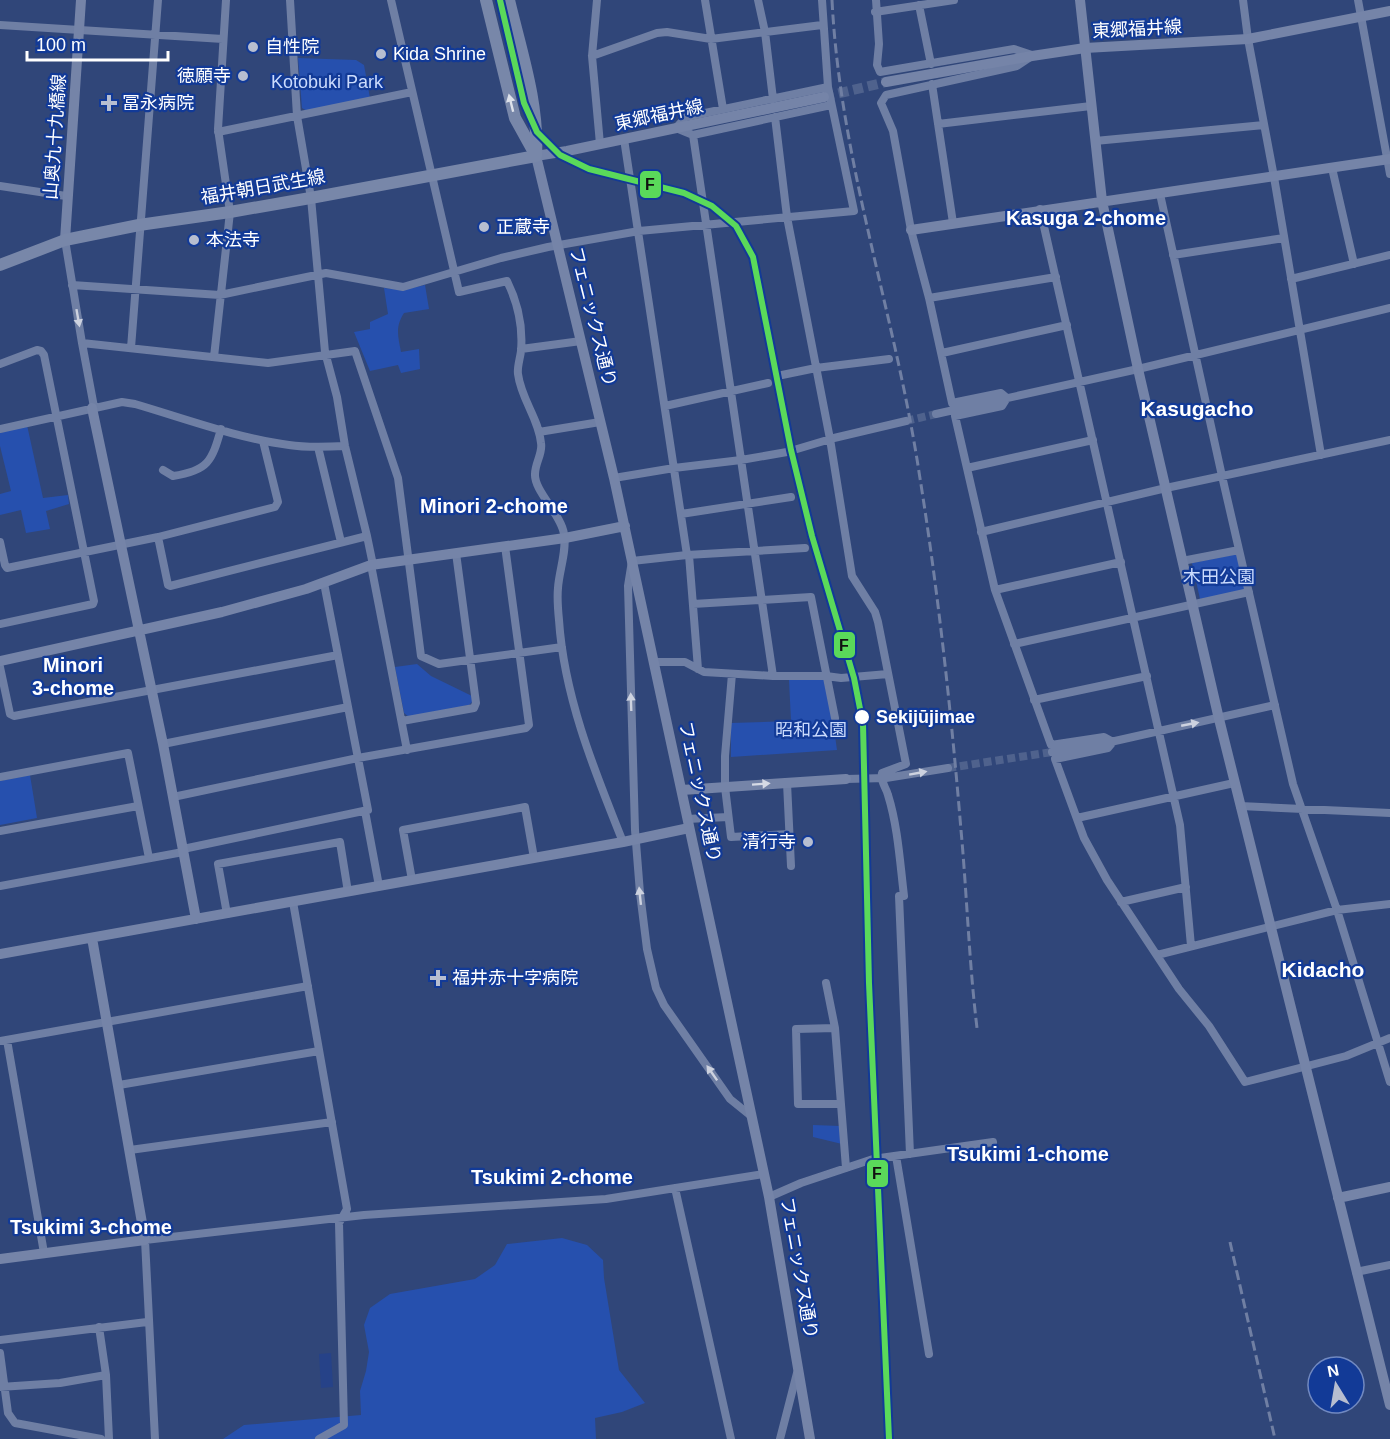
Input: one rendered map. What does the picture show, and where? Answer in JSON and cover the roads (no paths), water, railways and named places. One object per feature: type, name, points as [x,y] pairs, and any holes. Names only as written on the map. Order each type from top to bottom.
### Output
[{"type":"main road","name":"フェニックス通り","points":[[486,0],[515,118],[536,156]]},
{"type":"main road","name":"フェニックス通り","points":[[509,0],[535,110],[536,156]]},
{"type":"main road","name":"福井朝日武生線","points":[[0,265],[65,240],[139,225],[311,198],[536,156]]},
{"type":"street","name":"山奥九十九橋線","points":[[65,240],[66,196],[81,0]]},
{"type":"street","points":[[131,348],[158,0]]},
{"type":"street","points":[[214,357],[230,212],[218,132],[226,0]]},
{"type":"street","points":[[290,0],[297,116],[311,198],[326,356],[367,536],[407,750]]},
{"type":"street","points":[[391,0],[459,292],[507,281],[515,298],[520,319],[521,350],[518,373],[526,403],[539,432],[542,448],[534,474],[537,483],[563,525],[565,538],[558,588],[562,647],[581,729],[623,842]]},
{"type":"street","points":[[597,0],[592,56],[600,144]]},
{"type":"street","points":[[705,0],[723,109]]},
{"type":"street","points":[[758,0],[765,32],[773,99]]},
{"type":"street","points":[[72,285],[220,295],[326,273],[403,287],[501,258],[557,245],[639,231],[854,211],[828,96],[822,0]]},
{"type":"street","points":[[876,0],[879,71],[1014,49],[1032,56]]},
{"type":"street","points":[[875,12],[954,0]]},
{"type":"street","points":[[1080,0],[1102,201],[1138,369],[1234,783],[1390,1405]]},
{"type":"street","points":[[1243,0],[1321,455]]},
{"type":"street","points":[[1358,0],[1390,174]]},
{"type":"street","points":[[920,5],[931,64]]},
{"type":"street","name":"東郷福井線","points":[[886,82],[1085,48],[1248,39],[1390,11]]},
{"type":"street","points":[[0,25],[223,39]]},
{"type":"street","points":[[592,56],[657,33],[667,32],[711,39],[822,26]]},
{"type":"street","points":[[1007,398],[1001,393],[952,403],[929,298],[911,230],[893,131],[881,103],[886,95],[1017,66],[1032,56]]},
{"type":"street","points":[[932,84],[953,223]]},
{"type":"street","points":[[218,132],[412,92]]},
{"type":"street","points":[[828,96],[775,117],[693,135],[676,128],[686,117],[723,109],[773,99],[828,96]]},
{"type":"street","name":"東郷福井線","points":[[536,156],[828,96]]},
{"type":"street","points":[[938,124],[1091,106]]},
{"type":"street","points":[[775,117],[787,217],[830,439],[852,576],[875,612],[906,764],[882,773],[881,778],[888,794],[898,845],[904,896],[899,896],[910,1154]]},
{"type":"street","points":[[1095,141],[1264,125]]},
{"type":"street","points":[[693,135],[773,676]]},
{"type":"street","points":[[624,139],[688,555],[698,669]]},
{"type":"street","name":"フェニックス通り","points":[[536,156],[625,526],[769,1197],[810,1439]]},
{"type":"street","points":[[911,230],[1040,209],[1160,194],[1388,160]]},
{"type":"street","points":[[1332,168],[1354,264]]},
{"type":"street","points":[[0,186],[66,196]]},
{"type":"street","points":[[1160,194],[1293,784],[1337,910],[1390,1082]]},
{"type":"street","points":[[1040,209],[1180,825],[1191,946]]},
{"type":"street","points":[[1173,255],[1284,238]]},
{"type":"street","points":[[65,240],[93,408],[173,797],[195,919]]},
{"type":"street","points":[[1291,279],[1390,255]]},
{"type":"street","points":[[929,298],[1056,276]]},
{"type":"street","points":[[936,414],[1138,369],[1390,308]]},
{"type":"street","points":[[942,353],[1067,325]]},
{"type":"street","points":[[521,350],[581,341]]},
{"type":"street","points":[[82,343],[268,363],[355,351],[398,477],[421,656],[439,664],[562,647]]},
{"type":"street","points":[[0,364],[37,350],[41,351],[94,601],[93,604],[0,624]]},
{"type":"street","points":[[782,375],[816,368],[889,359]]},
{"type":"street","points":[[665,406],[768,383]]},
{"type":"street","points":[[1007,398],[1002,406],[956,416],[995,590],[1051,745],[1104,737],[1113,742]]},
{"type":"street","points":[[0,429],[122,402],[263,441],[318,447],[345,446]]},
{"type":"street","points":[[614,478],[787,452],[906,421]]},
{"type":"street","points":[[539,432],[600,422]]},
{"type":"street","points":[[163,470],[173,476],[197,471],[206,465],[214,454],[221,429]]},
{"type":"street","points":[[967,468],[1094,440]]},
{"type":"street","points":[[981,532],[1166,488],[1390,440]]},
{"type":"street","points":[[0,542],[7,568],[158,537],[275,507],[278,502],[263,441]]},
{"type":"street","points":[[318,447],[341,542]]},
{"type":"street","points":[[681,514],[791,497]]},
{"type":"street","points":[[0,662],[231,609],[324,584],[372,565],[565,538],[625,526]]},
{"type":"street","points":[[158,537],[170,586],[367,536]]},
{"type":"street","points":[[173,797],[358,758],[526,728],[528,725],[505,546]]},
{"type":"street","points":[[751,1116],[730,1099],[664,1005],[656,988],[647,949],[636,840],[628,586],[632,561],[805,548]]},
{"type":"street","points":[[1182,561],[1239,550]]},
{"type":"street","points":[[402,721],[474,708],[476,703],[456,553]]},
{"type":"street","points":[[995,590],[1121,562]]},
{"type":"street","points":[[324,584],[368,810],[365,811],[379,886]]},
{"type":"street","points":[[1014,644],[1249,592]]},
{"type":"street","points":[[693,604],[810,597],[835,718]]},
{"type":"street","points":[[0,667],[10,714],[14,716],[152,692],[338,655]]},
{"type":"street","points":[[653,662],[685,662],[704,672],[732,674],[841,678],[888,674]]},
{"type":"street","points":[[732,674],[725,756],[725,787],[730,837],[789,834]]},
{"type":"street","points":[[1034,700],[1147,676]]},
{"type":"street","points":[[1052,752],[1113,742],[1275,705]]},
{"type":"street","points":[[162,744],[348,707]]},
{"type":"street","points":[[1113,742],[1108,748],[1055,759],[1084,838],[1121,902],[1179,989],[1209,1026],[1245,1082],[1346,1056],[1390,1038]]},
{"type":"street","points":[[0,777],[128,753],[149,858]]},
{"type":"street","points":[[682,790],[881,778],[948,768]]},
{"type":"street","points":[[787,783],[791,866]]},
{"type":"street","points":[[1077,819],[1234,783]]},
{"type":"street","points":[[0,831],[138,806]]},
{"type":"street","points":[[1240,806],[1390,813]]},
{"type":"street","points":[[412,880],[403,830],[525,807],[534,858]]},
{"type":"street","points":[[0,885],[149,858],[365,811]]},
{"type":"street","points":[[0,954],[636,840],[688,824],[728,817]]},
{"type":"street","points":[[227,914],[218,864],[340,842],[348,892]]},
{"type":"street","points":[[1121,902],[1186,887]]},
{"type":"street","points":[[293,902],[347,1209],[339,1223],[344,1425],[319,1439]]},
{"type":"street","points":[[1157,955],[1337,910],[1390,904]]},
{"type":"street","points":[[92,938],[145,1240],[147,1322],[155,1439]]},
{"type":"street","points":[[826,983],[835,1028],[846,1168]]},
{"type":"street","points":[[44,1253],[3,1041],[308,986]]},
{"type":"street","points":[[835,1028],[796,1029],[798,1104],[841,1104]]},
{"type":"street","points":[[119,1085],[319,1051]]},
{"type":"street","points":[[130,1150],[332,1122]]},
{"type":"street","points":[[769,1197],[873,1159],[993,1142]]},
{"type":"street","points":[[896,1156],[929,1354]]},
{"type":"street","points":[[0,1259],[344,1217],[606,1199],[764,1174]]},
{"type":"street","points":[[1338,1198],[1390,1187]]},
{"type":"street","points":[[675,1188],[731,1439]]},
{"type":"street","points":[[1356,1272],[1390,1265]]},
{"type":"street","points":[[0,1340],[147,1322]]},
{"type":"street","points":[[99,1327],[106,1375],[109,1439]]},
{"type":"street","points":[[0,1353],[2,1387],[8,1413],[15,1423],[101,1439]]},
{"type":"street","points":[[780,1439],[798,1370]]},
{"type":"street","points":[[2,1387],[60,1383],[106,1375]]},
{"type":"tunnel","points":[[824,97],[886,82]]},
{"type":"tunnel","points":[[906,421],[936,414]]},
{"type":"tunnel","points":[[948,768],[1052,752]]},
{"type":"railway","points":[[832,0],[837,60],[846,119],[909,413],[932,561],[953,740],[977,1028]]},
{"type":"railway","points":[[1230,1242],[1275,1439]]},
{"type":"place","name":"自性院","points":[[253,47]]},
{"type":"place","name":"Kida Shrine","points":[[381,54]]},
{"type":"place","name":"徳願寺","points":[[243,76]]},
{"type":"place","name":"冨永病院","points":[[109,103]]},
{"type":"place","name":"正蔵寺","points":[[484,227]]},
{"type":"place","name":"本法寺","points":[[194,240]]},
{"type":"place","name":"Sekijūjimae","points":[[862,717]]},
{"type":"place","name":"清行寺","points":[[808,842]]},
{"type":"place","name":"福井赤十字病院","points":[[438,978]]},
{"type":"district","name":"Kasuga 2-chome","points":[[1086,218]]},
{"type":"district","name":"Kasugacho","points":[[1197,408]]},
{"type":"district","name":"Minori 2-chome","points":[[494,506]]},
{"type":"district","name":"Minori 3-chome","points":[[73,676]]},
{"type":"district","name":"Kidacho","points":[[1323,969]]},
{"type":"district","name":"Tsukimi 1-chome","points":[[1028,1154]]},
{"type":"district","name":"Tsukimi 2-chome","points":[[552,1177]]},
{"type":"district","name":"Tsukimi 3-chome","points":[[91,1227]]},
{"type":"park label","name":"Kotobuki Park","points":[[327,82]]},
{"type":"park label","name":"木田公園","points":[[1219,577]]},
{"type":"park label","name":"昭和公園","points":[[811,730]]}]
